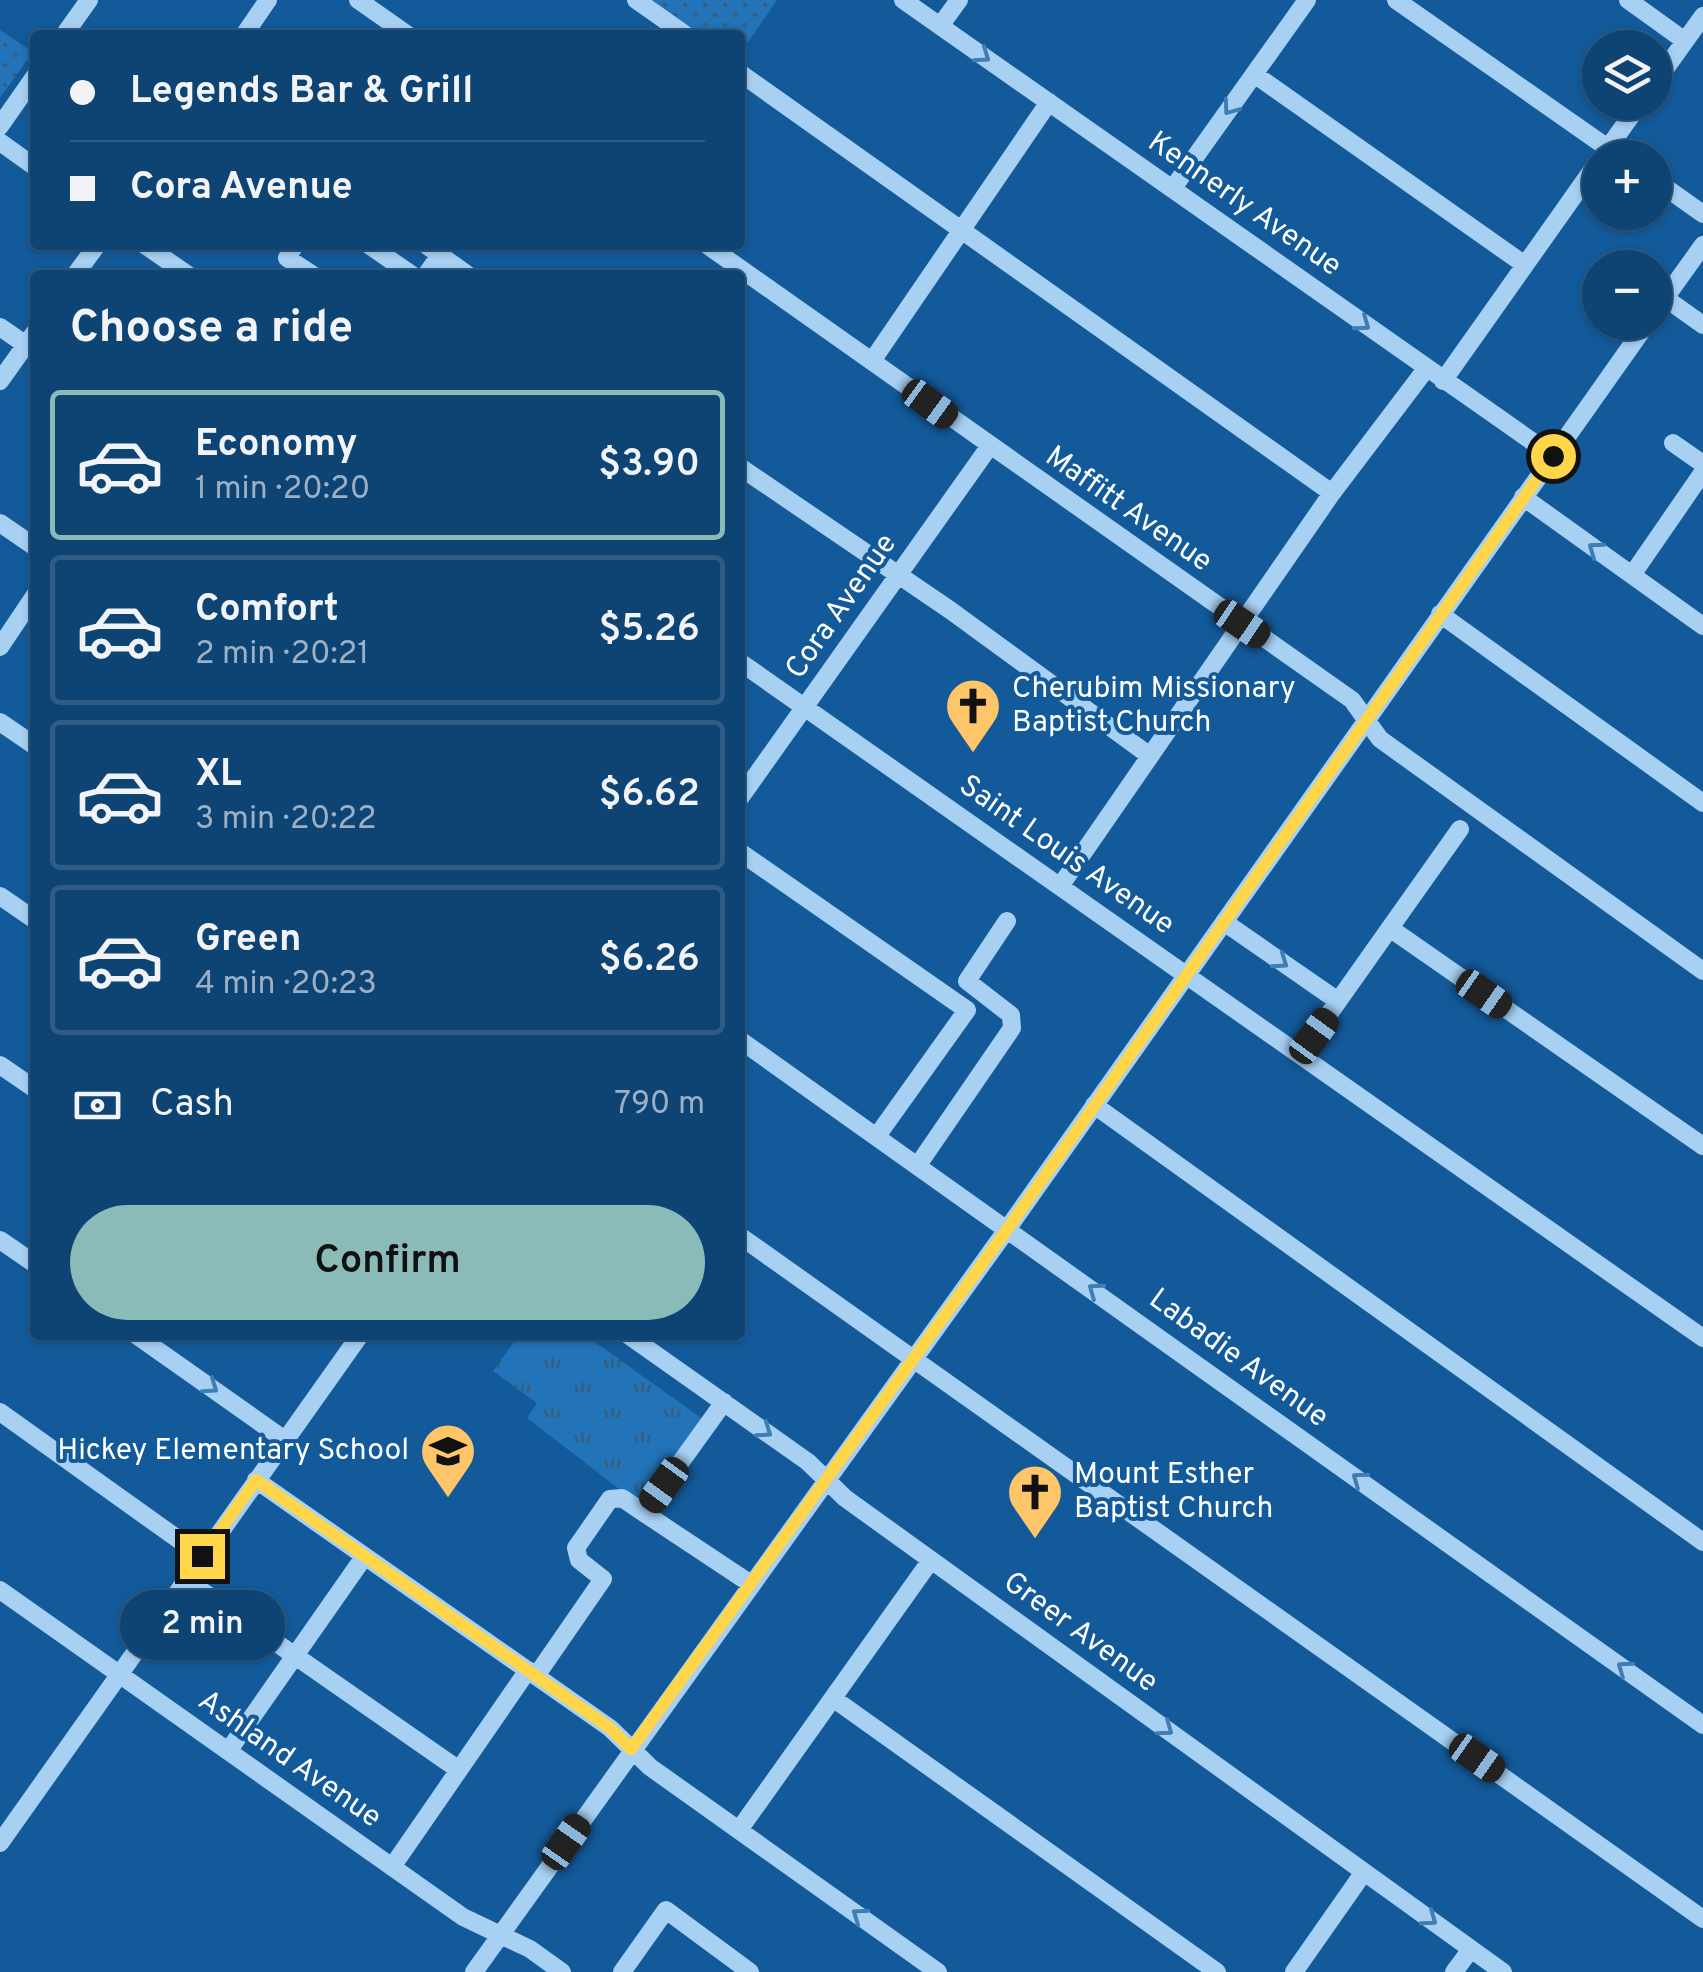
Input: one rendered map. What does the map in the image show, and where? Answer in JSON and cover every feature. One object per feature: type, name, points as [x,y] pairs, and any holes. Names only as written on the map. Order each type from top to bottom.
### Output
[{"type":"street","points":[[67,30],[88,0]]},
{"type":"street","points":[[247,30],[268,0]]},
{"type":"street","points":[[358,0],[401,30]]},
{"type":"street","points":[[636,0],[679,30]]},
{"type":"street","name":"Kennerly Avenue","points":[[903,0],[1553,456]]},
{"type":"street","points":[[940,26],[959,0]]},
{"type":"street","points":[[1173,188],[1307,0]]},
{"type":"street","points":[[1396,0],[1586,140]]},
{"type":"street","points":[[1628,0],[1685,41]]},
{"type":"street","points":[[1672,59],[1703,16]]},
{"type":"street","points":[[1254,74],[1526,265]]},
{"type":"street","points":[[745,76],[1332,493]]},
{"type":"street","points":[[0,126],[30,83]]},
{"type":"street","points":[[872,361],[1049,102]]},
{"type":"street","points":[[0,142],[30,163]]},
{"type":"street","points":[[1444,380],[1582,191]]},
{"type":"street","points":[[1672,192],[1703,214]]},
{"type":"street","points":[[1672,288],[1703,245]]},
{"type":"street","points":[[152,250],[181,270]]},
{"type":"street","points":[[293,250],[287,258],[305,270]]},
{"type":"street","points":[[377,250],[405,270]]},
{"type":"street","points":[[433,250],[461,270]]},
{"type":"street","name":"Maffitt Avenue","points":[[714,250],[743,270]]},
{"type":"street","name":"Maffitt Avenue","points":[[745,272],[1352,700],[1380,739],[1703,970]]},
{"type":"street","points":[[1672,311],[1703,325]]},
{"type":"street","points":[[0,327],[30,338],[0,380]]},
{"type":"street","points":[[474,1972],[1008,1228],[1635,340]]},
{"type":"street","points":[[1062,884],[1332,493],[1426,369]]},
{"type":"street","points":[[1673,443],[1703,464]]},
{"type":"street","name":"Cora Avenue","points":[[745,791],[989,447]]},
{"type":"street","points":[[745,471],[896,577],[950,610],[1150,756]]},
{"type":"street","points":[[1632,575],[1703,472]]},
{"type":"street","points":[[1523,498],[1703,626]]},
{"type":"street","points":[[0,523],[30,544]]},
{"type":"street","points":[[0,647],[30,603]]},
{"type":"street","points":[[1440,614],[1703,803]]},
{"type":"street","name":"Saint Louis Avenue","points":[[745,666],[1062,884],[1703,1338]]},
{"type":"street","points":[[0,722],[30,743]]},
{"type":"street","points":[[1300,1054],[1460,829]]},
{"type":"street","points":[[745,855],[966,1010],[877,1136]]},
{"type":"street","points":[[0,896],[30,917]]},
{"type":"street","points":[[918,1165],[1012,1028],[1010,1015],[967,981],[1008,920]]},
{"type":"street","points":[[1224,922],[1338,1001]]},
{"type":"street","points":[[1391,929],[1703,1146]]},
{"type":"street","name":"Labadie Avenue","points":[[745,1044],[1703,1725]]},
{"type":"street","points":[[0,1065],[30,1086]]},
{"type":"street","points":[[1094,1105],[1703,1542]]},
{"type":"street","points":[[745,1239],[1703,1919]]},
{"type":"street","points":[[0,1240],[30,1261]]},
{"type":"street","points":[[143,1340],[285,1440]]},
{"type":"street","points":[[0,1843],[356,1340]]},
{"type":"street","name":"Greer Avenue","points":[[635,1340],[808,1462],[931,1560],[1503,1972]]},
{"type":"street","points":[[644,1513],[724,1402]]},
{"type":"street","points":[[0,1412],[202,1556]]},
{"type":"street","points":[[256,1480],[610,1728],[631,1749],[938,1972]]},
{"type":"street","points":[[392,1867],[459,1770],[603,1580],[579,1560],[576,1548],[610,1499],[622,1498],[751,1584]]},
{"type":"street","points":[[228,1750],[364,1557]]},
{"type":"street","points":[[740,1830],[931,1560]]},
{"type":"street","points":[[186,1580],[459,1770]]},
{"type":"street","name":"Ashland Avenue","points":[[0,1590],[463,1917],[562,1972]]},
{"type":"street","points":[[834,1699],[1217,1972]]},
{"type":"street","points":[[0,1808],[16,1820]]},
{"type":"street","points":[[1294,1972],[1364,1872]]},
{"type":"street","points":[[622,1972],[666,1910],[750,1972]]},
{"type":"street","points":[[1454,1972],[1470,1949]]},
{"type":"green space","points":[[650,0],[777,0],[745,47],[745,30],[694,30]]},
{"type":"green space","points":[[0,30],[30,50],[30,56],[0,98]]},
{"type":"green space","points":[[515,1340],[592,1340],[704,1420],[648,1497],[636,1502],[527,1418],[537,1403],[493,1371]]},
{"type":"place","name":"Cherubim Missionary Baptist Church","points":[[973,755]]},
{"type":"place","name":"Hickey Elementary School","points":[[448,1500]]},
{"type":"place","name":"Mount Esther Baptist Church","points":[[1035,1541]]},
{"type":"route","points":[[202,1556],[256,1480],[610,1728],[631,1749],[1008,1228],[1553,456]]}]
